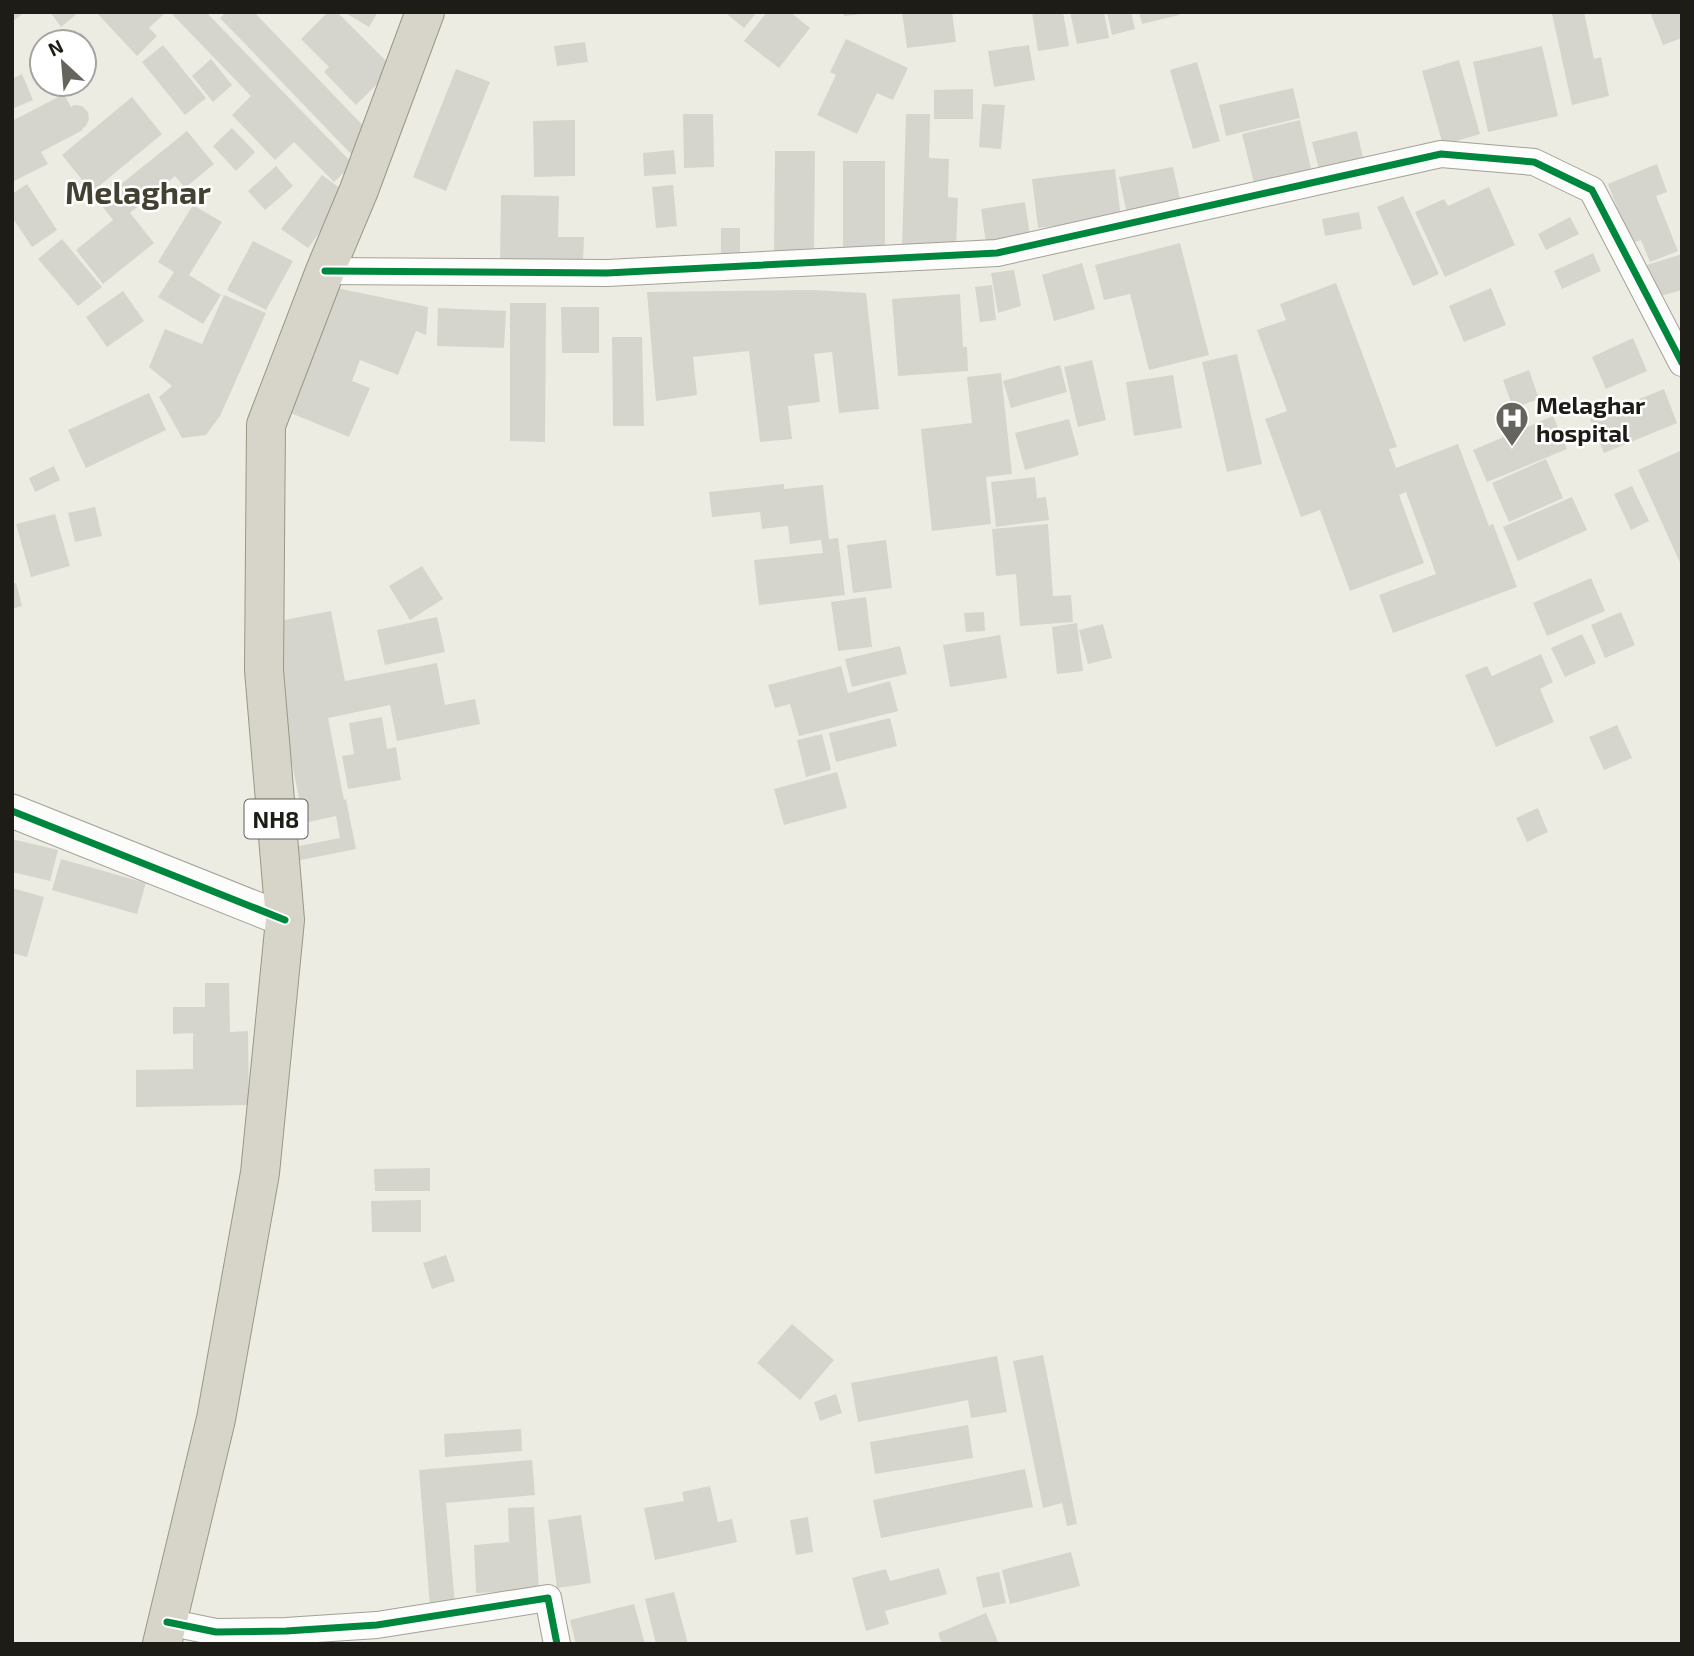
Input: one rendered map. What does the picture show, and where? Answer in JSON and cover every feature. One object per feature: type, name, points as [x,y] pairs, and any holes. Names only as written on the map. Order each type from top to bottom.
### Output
[{"type":"highway","name":"NH8","points":[[164,1633],[216,1419],[257,1187],[285,920],[264,670],[266,425],[359,190],[425,12]]},
{"type":"street","points":[[325,271],[607,273],[997,253],[1441,154],[1534,162],[1592,190],[1682,363]]},
{"type":"street","points":[[12,811],[285,920]]},
{"type":"street","points":[[164,1633],[377,1625],[548,1598],[557,1644]]},
{"type":"building","points":[[12,12],[25,12],[12,22]]},
{"type":"building","points":[[50,12],[79,12],[61,27]]},
{"type":"building","points":[[96,12],[166,12],[149,28],[157,36],[137,56]]},
{"type":"building","points":[[170,12],[206,12],[353,164],[334,182],[294,142],[275,160],[232,115],[251,96]]},
{"type":"building","points":[[226,12],[254,12],[372,135],[351,154],[220,18]]},
{"type":"building","points":[[328,12],[337,12],[393,68],[356,105],[324,72],[329,67],[301,39]]},
{"type":"building","points":[[344,12],[378,12],[369,27]]},
{"type":"building","points":[[730,12],[757,12],[744,28],[728,15]]},
{"type":"building","points":[[767,12],[790,12],[810,28],[779,68],[744,41]]},
{"type":"building","points":[[843,12],[862,12],[862,14],[844,16]]},
{"type":"building","points":[[902,12],[952,12],[956,42],[907,48]]},
{"type":"building","points":[[1063,12],[1069,46],[1038,51],[1032,13]]},
{"type":"building","points":[[1070,12],[1104,12],[1109,38],[1077,44]]},
{"type":"building","points":[[1107,12],[1131,12],[1135,29],[1112,35]]},
{"type":"building","points":[[1139,12],[1178,12],[1179,15],[1142,24]]},
{"type":"building","points":[[1584,12],[1594,59],[1601,57],[1609,96],[1572,105],[1552,14]]},
{"type":"building","points":[[1650,12],[1682,12],[1682,38],[1663,45]]},
{"type":"building","points":[[846,39],[908,68],[893,100],[877,93],[857,134],[817,115],[836,75],[830,72]]},
{"type":"building","points":[[585,42],[588,62],[557,66],[554,46]]},
{"type":"building","points":[[163,45],[206,98],[185,115],[142,62]]},
{"type":"building","points":[[1029,45],[1035,80],[994,87],[988,51]]},
{"type":"building","points":[[1542,46],[1558,116],[1488,132],[1473,62]]},
{"type":"building","points":[[211,59],[232,85],[213,102],[192,76]]},
{"type":"building","points":[[1459,60],[1480,134],[1443,145],[1422,71]]},
{"type":"building","points":[[1197,62],[1220,141],[1193,149],[1170,70]]},
{"type":"building","points":[[456,69],[490,82],[446,191],[413,177]]},
{"type":"building","points":[[22,74],[28,88],[28,98],[33,100],[12,109],[12,79]]},
{"type":"building","points":[[1293,88],[1300,118],[1226,136],[1219,105]]},
{"type":"building","points":[[973,89],[973,119],[934,119],[934,90]]},
{"type":"building","points":[[132,97],[162,134],[92,192],[62,155]]},
{"type":"building","points":[[56,98],[66,98],[71,107],[82,106],[88,112],[89,119],[83,130],[41,152],[48,164],[12,182],[12,121]]},
{"type":"building","points":[[982,104],[1005,105],[1001,149],[979,147]]},
{"type":"building","points":[[683,114],[713,114],[714,167],[684,168]]},
{"type":"building","points":[[906,114],[930,114],[929,158],[949,159],[948,197],[958,198],[956,250],[902,248]]},
{"type":"building","points":[[575,120],[575,176],[534,177],[533,121]]},
{"type":"building","points":[[1300,120],[1311,169],[1254,183],[1242,134]]},
{"type":"building","points":[[232,128],[255,152],[236,171],[213,146]]},
{"type":"building","points":[[187,131],[214,164],[185,188],[175,176],[130,213],[154,243],[103,284],[76,250],[113,220],[99,202]]},
{"type":"building","points":[[1357,131],[1363,158],[1319,169],[1312,142]]},
{"type":"building","points":[[674,150],[676,174],[644,176],[643,153]]},
{"type":"building","points":[[775,151],[815,151],[814,253],[774,252]]},
{"type":"building","points":[[843,161],[885,161],[885,253],[843,254]]},
{"type":"building","points":[[1657,164],[1667,192],[1656,196],[1678,251],[1650,262],[1641,240],[1631,243],[1608,184]]},
{"type":"building","points":[[276,166],[293,186],[265,210],[248,191]]},
{"type":"building","points":[[1173,167],[1181,203],[1127,214],[1119,177]]},
{"type":"building","points":[[1115,169],[1121,218],[1038,228],[1032,179]]},
{"type":"building","points":[[322,175],[348,194],[308,248],[281,229]]},
{"type":"building","points":[[27,184],[57,230],[32,247],[12,217],[12,194]]},
{"type":"building","points":[[673,185],[677,226],[656,228],[652,187]]},
{"type":"building","points":[[1489,187],[1515,245],[1445,277],[1415,212],[1444,199],[1448,206]]},
{"type":"building","points":[[501,195],[559,196],[558,237],[584,237],[583,263],[500,262]]},
{"type":"building","points":[[1403,196],[1439,274],[1413,286],[1377,207]]},
{"type":"building","points":[[1025,202],[1031,243],[987,250],[981,209]]},
{"type":"building","points":[[193,205],[222,222],[189,275],[221,295],[203,324],[158,297],[174,272],[158,262]]},
{"type":"building","points":[[1359,212],[1362,229],[1325,236],[1322,219]]},
{"type":"building","points":[[1570,217],[1579,234],[1546,250],[1538,234]]},
{"type":"building","points":[[721,228],[740,228],[740,253],[721,253]]},
{"type":"building","points":[[62,239],[102,287],[78,306],[38,259]]},
{"type":"building","points":[[253,241],[293,261],[266,310],[227,290]]},
{"type":"building","points":[[1180,243],[1209,355],[1149,370],[1130,294],[1104,300],[1095,265]]},
{"type":"building","points":[[1593,253],[1601,271],[1562,289],[1554,271]]},
{"type":"building","points":[[1682,254],[1682,290],[1657,297],[1647,265]]},
{"type":"building","points":[[1082,263],[1095,309],[1054,321],[1042,275]]},
{"type":"building","points":[[1014,270],[1021,306],[998,313],[991,273]]},
{"type":"building","points":[[1336,283],[1397,447],[1389,449],[1396,468],[1458,444],[1489,526],[1493,524],[1517,587],[1393,633],[1379,595],[1436,574],[1406,492],[1399,495],[1424,563],[1350,591],[1320,510],[1301,517],[1265,419],[1287,411],[1257,330],[1286,320],[1280,304]]},
{"type":"building","points":[[992,285],[996,320],[980,322],[975,287]]},
{"type":"building","points":[[332,287],[428,307],[426,335],[416,331],[398,375],[360,360],[352,381],[370,388],[349,437],[281,409]]},
{"type":"building","points":[[1491,288],[1506,325],[1464,342],[1449,306]]},
{"type":"building","points":[[812,290],[866,293],[879,409],[839,413],[832,352],[814,354],[820,402],[788,406],[792,439],[760,442],[749,351],[693,357],[697,395],[656,401],[647,292]]},
{"type":"building","points":[[123,291],[144,321],[107,347],[86,317]]},
{"type":"building","points":[[960,294],[963,347],[967,347],[968,371],[898,376],[892,299]]},
{"type":"building","points":[[224,295],[266,313],[220,416],[206,435],[182,438],[159,397],[172,386],[149,367],[165,329],[202,344]]},
{"type":"building","points":[[510,303],[546,303],[545,442],[510,441]]},
{"type":"building","points":[[561,307],[599,307],[599,353],[562,353]]},
{"type":"building","points":[[438,308],[506,311],[504,348],[437,346]]},
{"type":"building","points":[[612,337],[642,337],[644,426],[613,426]]},
{"type":"building","points":[[1633,338],[1647,371],[1606,389],[1592,357]]},
{"type":"building","points":[[1237,354],[1262,464],[1227,472],[1202,362]]},
{"type":"building","points":[[1092,360],[1106,420],[1078,427],[1064,367]]},
{"type":"building","points":[[1060,365],[1067,392],[1011,408],[1003,381]]},
{"type":"building","points":[[1529,370],[1539,399],[1513,408],[1503,380]]},
{"type":"building","points":[[1001,373],[1012,474],[986,477],[991,524],[932,531],[921,429],[972,423],[967,377]]},
{"type":"building","points":[[1173,375],[1182,428],[1134,436],[1126,382]]},
{"type":"building","points":[[1664,389],[1677,423],[1604,453],[1590,419]]},
{"type":"building","points":[[149,393],[166,430],[86,468],[68,430]]},
{"type":"building","points":[[1553,416],[1567,449],[1487,482],[1473,450]]},
{"type":"building","points":[[1069,419],[1079,455],[1025,470],[1015,433]]},
{"type":"building","points":[[1682,450],[1682,567],[1638,470]]},
{"type":"building","points":[[1546,459],[1563,498],[1509,522],[1492,483]]},
{"type":"building","points":[[54,466],[60,480],[35,492],[29,478]]},
{"type":"building","points":[[1035,477],[1037,498],[1046,497],[1049,520],[996,527],[991,482]]},
{"type":"building","points":[[784,484],[784,489],[823,485],[829,539],[838,538],[845,595],[759,605],[754,560],[823,553],[821,540],[790,544],[788,526],[762,529],[760,512],[712,517],[709,492]]},
{"type":"building","points":[[1632,486],[1649,521],[1631,530],[1614,494]]},
{"type":"building","points":[[1572,497],[1587,530],[1518,561],[1503,527]]},
{"type":"building","points":[[95,507],[102,536],[75,542],[68,513]]},
{"type":"building","points":[[55,514],[70,566],[31,577],[16,524]]},
{"type":"building","points":[[1048,524],[1053,596],[1071,595],[1073,622],[1020,626],[1016,574],[996,576],[992,529]]},
{"type":"building","points":[[886,540],[892,588],[853,593],[847,545]]},
{"type":"building","points":[[422,566],[443,599],[410,620],[389,586]]},
{"type":"building","points":[[1591,578],[1605,611],[1547,636],[1533,603]]},
{"type":"building","points":[[16,583],[22,606],[12,609],[12,584]]},
{"type":"building","points":[[866,597],[872,647],[838,651],[831,602]]},
{"type":"building","points":[[331,611],[345,681],[437,663],[445,705],[475,699],[480,724],[397,741],[390,705],[328,718],[356,849],[296,861],[294,847],[340,838],[336,816],[304,823],[264,624]]},
{"type":"building","points":[[984,612],[985,631],[966,632],[964,613]]},
{"type":"building","points":[[1621,612],[1635,645],[1605,658],[1591,625]]},
{"type":"building","points":[[437,617],[445,652],[385,665],[377,630]]},
{"type":"building","points":[[1077,623],[1083,671],[1057,674],[1052,627]]},
{"type":"building","points":[[1103,624],[1112,658],[1088,664],[1079,630]]},
{"type":"building","points":[[1582,634],[1596,663],[1565,677],[1551,648]]},
{"type":"building","points":[[1000,635],[1007,678],[950,687],[943,645]]},
{"type":"building","points":[[900,646],[907,674],[852,687],[845,659]]},
{"type":"building","points":[[1541,654],[1553,682],[1540,689],[1554,722],[1496,747],[1465,675],[1487,666],[1492,676]]},
{"type":"building","points":[[841,666],[848,693],[890,681],[898,711],[799,736],[790,704],[775,708],[768,685]]},
{"type":"building","points":[[382,717],[387,749],[396,747],[401,780],[348,789],[342,756],[354,754],[349,723]]},
{"type":"building","points":[[890,718],[897,746],[836,762],[829,733]]},
{"type":"building","points":[[1617,725],[1632,758],[1604,770],[1589,737]]},
{"type":"building","points":[[822,734],[831,770],[806,777],[797,740]]},
{"type":"building","points":[[837,772],[847,808],[784,825],[774,789]]},
{"type":"building","points":[[1538,808],[1548,832],[1527,842],[1516,818]]},
{"type":"building","points":[[12,839],[58,850],[50,881],[12,872]]},
{"type":"building","points":[[61,859],[146,883],[137,914],[52,890]]},
{"type":"building","points":[[12,888],[44,897],[27,957],[12,953]]},
{"type":"building","points":[[205,983],[229,983],[230,1032],[248,1031],[249,1105],[136,1107],[136,1070],[193,1069],[193,1033],[173,1034],[173,1007],[205,1007]]},
{"type":"building","points":[[430,1168],[430,1191],[375,1191],[374,1169]]},
{"type":"building","points":[[421,1200],[421,1232],[372,1232],[371,1201]]},
{"type":"building","points":[[446,1255],[455,1281],[432,1289],[423,1263]]},
{"type":"building","points":[[792,1324],[834,1360],[800,1400],[757,1363]]},
{"type":"building","points":[[1043,1355],[1077,1524],[1067,1526],[1062,1503],[1043,1508],[1013,1361]]},
{"type":"building","points":[[997,1356],[1007,1412],[971,1418],[968,1400],[858,1422],[851,1383]]},
{"type":"building","points":[[836,1394],[842,1413],[820,1421],[814,1402]]},
{"type":"building","points":[[968,1425],[973,1458],[875,1474],[870,1442]]},
{"type":"building","points":[[521,1429],[522,1451],[445,1457],[444,1434]]},
{"type":"building","points":[[532,1460],[535,1495],[446,1503],[455,1604],[430,1606],[419,1470]]},
{"type":"building","points":[[1025,1469],[1033,1507],[881,1538],[873,1500]]},
{"type":"building","points":[[710,1486],[718,1522],[732,1519],[737,1542],[655,1560],[644,1508],[684,1501],[682,1492]]},
{"type":"building","points":[[534,1507],[539,1590],[476,1593],[474,1545],[509,1542],[508,1508]]},
{"type":"building","points":[[581,1515],[591,1583],[557,1588],[548,1520]]},
{"type":"building","points":[[808,1517],[813,1552],[796,1555],[790,1520]]},
{"type":"building","points":[[1071,1552],[1080,1586],[1010,1604],[1002,1570]]},
{"type":"building","points":[[939,1568],[947,1594],[885,1611],[889,1624],[866,1631],[852,1578],[886,1569],[890,1581]]},
{"type":"building","points":[[999,1572],[1006,1603],[983,1608],[976,1577]]},
{"type":"building","points":[[674,1592],[688,1644],[656,1644],[645,1599]]},
{"type":"building","points":[[634,1604],[645,1644],[576,1644],[570,1620]]},
{"type":"building","points":[[986,1613],[999,1644],[942,1644],[938,1633]]},
{"type":"cycle path","points":[[325,271],[607,273],[997,253],[1441,154],[1534,162],[1592,190],[1682,363]]},
{"type":"cycle path","points":[[12,811],[285,920]]},
{"type":"cycle path","points":[[167,1622],[216,1632],[286,1631],[377,1625],[548,1598],[557,1644]]},
{"type":"place","name":"Melaghar hospital","points":[[1512,448]]},
{"type":"district","name":"Melaghar","points":[[138,191]]}]
